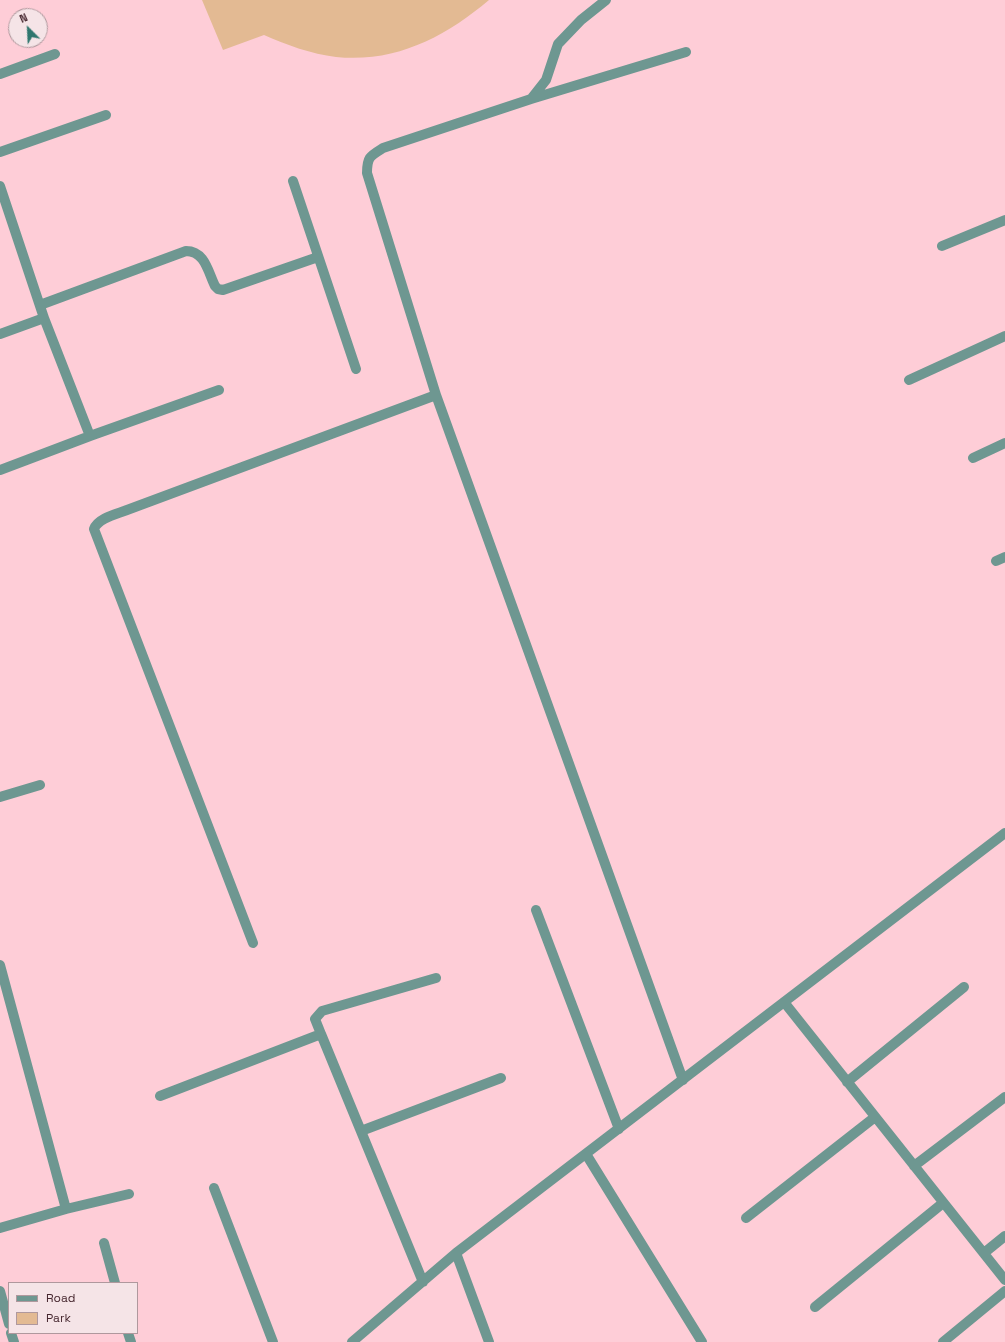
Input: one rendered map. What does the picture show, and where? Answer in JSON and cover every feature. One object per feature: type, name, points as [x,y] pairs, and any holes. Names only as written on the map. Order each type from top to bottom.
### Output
[{"type":"street","points":[[531,99],[546,80],[558,44],[581,20],[606,0]]},
{"type":"street","points":[[682,1080],[436,394],[367,173],[367,162],[372,155],[383,148],[531,99],[686,52]]},
{"type":"street","points":[[0,74],[55,54]]},
{"type":"street","points":[[0,152],[106,115]]},
{"type":"street","points":[[293,181],[356,369]]},
{"type":"street","points":[[0,186],[2,197],[44,318],[90,436]]},
{"type":"street","points":[[942,246],[1005,220]]},
{"type":"street","points":[[40,305],[186,251],[193,251],[198,254],[203,260],[218,289],[223,290],[318,257]]},
{"type":"street","points":[[0,334],[44,318]]},
{"type":"street","points":[[910,380],[1005,336]]},
{"type":"street","points":[[0,470],[219,390]]},
{"type":"street","points":[[253,943],[94,529],[95,525],[100,521],[127,510],[436,394]]},
{"type":"street","points":[[973,458],[1005,443]]},
{"type":"street","points":[[0,797],[40,785]]},
{"type":"street","points":[[352,1342],[456,1253],[1005,833]]},
{"type":"street","points":[[536,910],[619,1129]]},
{"type":"street","points":[[0,965],[66,1209]]},
{"type":"street","points":[[423,1282],[315,1019],[322,1011],[436,978]]},
{"type":"street","points":[[847,1082],[964,987]]},
{"type":"street","points":[[784,1002],[1005,1280]]},
{"type":"street","points":[[160,1096],[321,1034]]},
{"type":"street","points":[[361,1131],[501,1078]]},
{"type":"street","points":[[914,1166],[1005,1097]]},
{"type":"street","points":[[746,1218],[875,1117]]},
{"type":"street","points":[[586,1154],[702,1342]]},
{"type":"street","points":[[214,1188],[273,1342]]},
{"type":"street","points":[[0,1228],[66,1209],[129,1194]]},
{"type":"street","points":[[815,1307],[943,1203]]},
{"type":"street","points":[[984,1253],[1005,1236]]},
{"type":"street","points":[[104,1243],[115,1282]]},
{"type":"street","points":[[456,1253],[489,1342]]},
{"type":"street","points":[[0,1291],[8,1320]]},
{"type":"street","points":[[943,1342],[1005,1291]]},
{"type":"green space","points":[[202,0],[489,0],[455,25],[418,45],[379,56],[358,58],[317,54],[290,46],[264,35],[223,50]]}]
